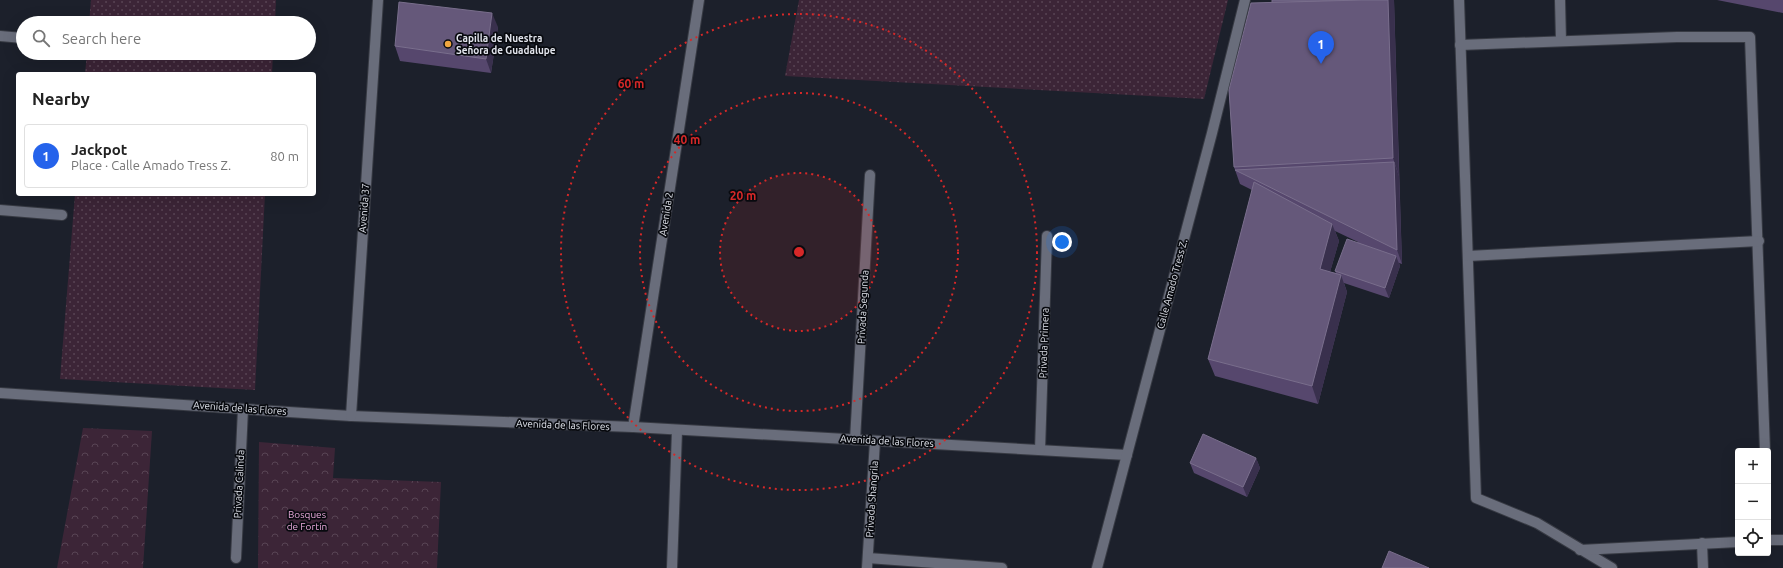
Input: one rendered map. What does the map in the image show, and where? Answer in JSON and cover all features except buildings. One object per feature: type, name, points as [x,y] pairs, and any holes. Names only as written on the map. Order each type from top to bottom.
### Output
[{"type":"street","name":"Avenida 37","points":[[351,416],[378,0]]},
{"type":"street","name":"Avenida 2","points":[[633,428],[700,0]]},
{"type":"street","name":"Calle Amado Tress Z.","points":[[1097,568],[1212,133],[1244,0]]},
{"type":"street","points":[[1459,0],[1476,498],[1537,523],[1612,568]]},
{"type":"street","points":[[1560,0],[1561,41]]},
{"type":"street","points":[[0,36],[16,37]]},
{"type":"street","points":[[1460,45],[1677,37],[1750,37],[1765,448]]},
{"type":"street","name":"Privada Segunda","points":[[855,440],[870,175]]},
{"type":"street","points":[[0,210],[62,215]]},
{"type":"street","name":"Privada Primera","points":[[1040,450],[1048,236]]},
{"type":"street","points":[[1468,256],[1758,241]]},
{"type":"street","name":"Avenida de las Flores","points":[[0,393],[351,416],[633,428],[1127,455]]},
{"type":"street","name":"Privada Calinda","points":[[236,558],[243,409]]},
{"type":"street","points":[[672,568],[677,431]]},
{"type":"street","name":"Privada Shangrila","points":[[876,441],[868,563],[1002,568]]},
{"type":"street","points":[[1771,540],[1783,540]]},
{"type":"street","points":[[1580,550],[1735,542]]},
{"type":"street","points":[[1702,543],[1702,568]]},
{"type":"green space","points":[[91,0],[276,0],[275,16],[90,16]]},
{"type":"green space","points":[[799,0],[1228,0],[1204,99],[785,76]]},
{"type":"green space","points":[[86,60],[273,60],[272,72],[85,72]]},
{"type":"green space","points":[[75,196],[265,196],[255,390],[60,379]]},
{"type":"green space","points":[[83,428],[152,431],[143,568],[57,568]]},
{"type":"green space","name":"Bosques de Fortín","points":[[259,442],[335,448],[333,478],[441,482],[437,568],[258,568]]},
{"type":"place","name":"Capilla de Nuestra Señora de Guadalupe","points":[[448,44]]},
{"type":"place","name":"Jackpot","points":[[1321,64]]}]
